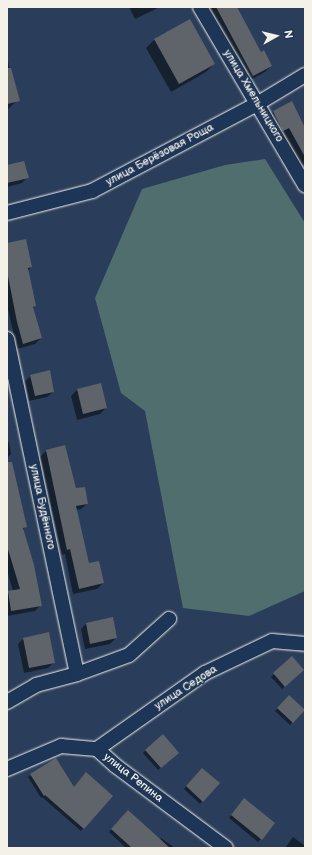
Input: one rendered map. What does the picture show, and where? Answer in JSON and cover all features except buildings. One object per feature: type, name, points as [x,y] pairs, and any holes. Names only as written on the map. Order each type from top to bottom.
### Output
[{"type":"street","name":"улица Хмельницкого","points":[[200,7],[305,185]]},
{"type":"street","name":"улица Берёзовая Роща","points":[[7,213],[92,191],[257,104],[305,75]]},
{"type":"street","name":"улица Будённого","points":[[7,339],[77,674]]},
{"type":"street","points":[[7,702],[36,685],[77,674],[129,655],[169,619]]},
{"type":"street","name":"улица Седова","points":[[97,749],[205,673],[272,641],[305,644]]},
{"type":"street","name":"улица Репина","points":[[7,769],[61,746],[97,749],[116,766],[226,848]]},
{"type":"green space","points":[[265,159],[305,223],[305,591],[249,616],[183,608],[145,411],[121,393],[95,298],[142,189],[225,165]]}]
